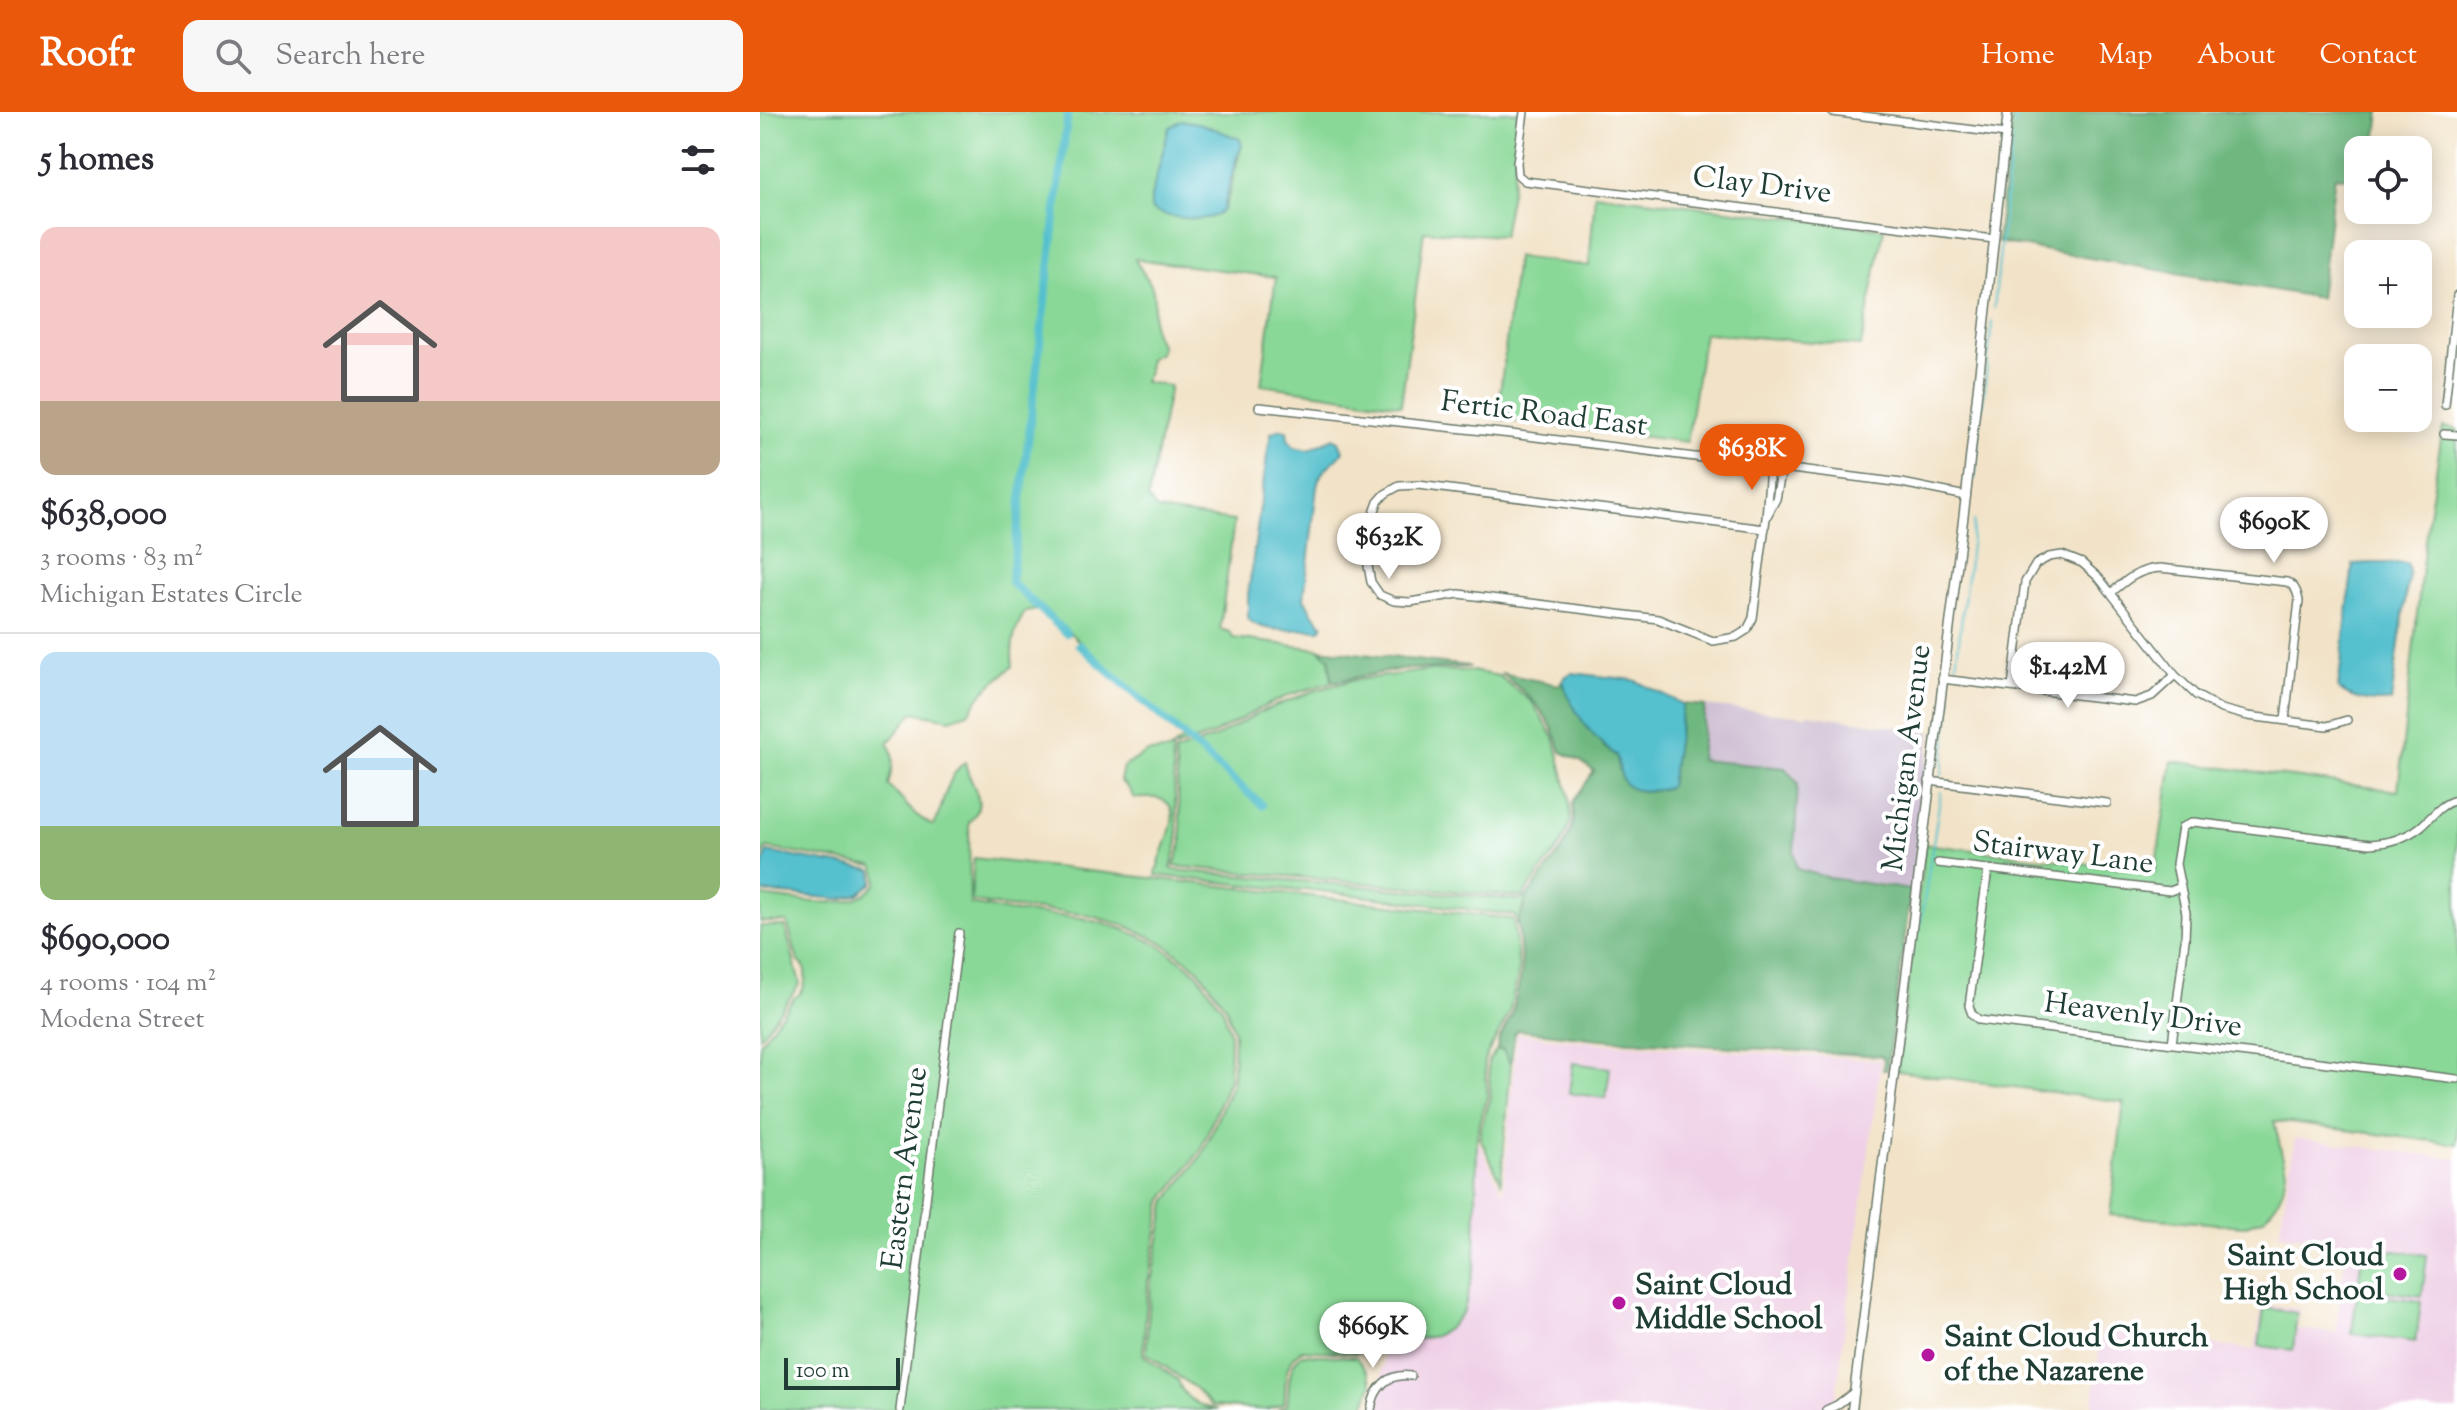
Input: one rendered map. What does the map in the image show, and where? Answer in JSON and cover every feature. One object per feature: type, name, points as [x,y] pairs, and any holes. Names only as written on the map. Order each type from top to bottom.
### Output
[{"type":"street","name":"Clay Drive","points":[[1524,112],[1517,163],[1518,175],[1525,181],[1994,239]]},
{"type":"street","points":[[1832,112],[2006,134]]},
{"type":"street","name":"Michigan Avenue","points":[[1852,1410],[1966,496],[2008,112]]},
{"type":"street","points":[[2445,405],[2457,295]]},
{"type":"street","name":"Fertic Road East","points":[[1259,407],[1770,466],[1902,483],[1966,496]]},
{"type":"street","points":[[2444,434],[2457,435]]},
{"type":"street","points":[[1765,529],[1418,485],[1399,486],[1378,502],[1373,516],[1368,566],[1371,582],[1380,595],[1394,601],[1410,602],[1459,594],[1658,619],[1713,641],[1726,640],[1747,630],[1753,618],[1765,529],[1770,466]]},
{"type":"street","points":[[1766,518],[1776,499],[1782,468]]},
{"type":"street","points":[[2012,687],[2025,582],[2036,564],[2056,555],[2074,558],[2099,578],[2175,675],[2196,695],[2221,709],[2248,716],[2327,726],[2347,720]]},
{"type":"street","points":[[2111,593],[2129,577],[2146,569],[2160,568],[2291,584],[2297,591],[2299,601],[2285,720]]},
{"type":"street","points":[[1942,679],[2135,702],[2152,696],[2175,675]]},
{"type":"street","points":[[1929,781],[2107,803]]},
{"type":"street","points":[[2172,1044],[2185,940],[2186,913],[2176,864],[2182,827],[2194,822],[2370,844],[2385,843],[2419,828],[2439,808],[2457,800]]},
{"type":"street","name":"Stairway Lane","points":[[1938,863],[2170,891],[2181,887]]},
{"type":"street","name":"Heavenly Drive","points":[[1988,869],[1969,1006],[1979,1020],[2457,1079]]},
{"type":"street","name":"Eastern Avenue","points":[[900,1410],[959,933]]},
{"type":"street","points":[[1371,1410],[1372,1399],[1382,1383],[1397,1375],[1411,1376]]},
{"type":"street","points":[[1828,1410],[1854,1392]]},
{"type":"shaded area","points":[[1705,706],[1809,714],[1931,732],[1911,890],[1830,878],[1797,869],[1794,852],[1796,779],[1785,768],[1700,760]]},
{"type":"shaded area","name":"Saint Cloud Middle School","points":[[1420,1017],[1503,1194],[1517,1034],[1600,1043],[1881,1060],[1834,1410],[1378,1410]]},
{"type":"shaded area","name":"Saint Cloud High School","points":[[2295,1138],[2457,1159],[2457,1410],[2092,1410],[2102,1331],[2255,1350],[2262,1305],[2299,1309],[2297,1329],[2336,1333],[2347,1243],[2279,1234]]},
{"type":"green space","points":[[760,112],[1520,112],[1513,181],[1503,236],[1424,231],[1401,405],[1261,385],[1276,277],[1135,259],[1152,287],[1154,329],[1161,345],[1160,353],[1149,358],[1144,382],[1170,386],[1148,498],[1157,510],[1234,521],[1220,629],[1230,632],[1233,638],[1319,649],[1329,658],[1332,682],[1289,695],[1212,735],[1172,749],[1178,842],[1171,868],[1521,900],[1528,895],[1517,926],[1513,915],[1305,889],[1300,891],[1156,875],[1169,834],[1172,812],[1168,804],[1160,799],[1134,798],[1120,781],[1123,767],[1148,752],[1169,751],[1186,737],[1043,609],[1025,612],[1014,638],[1013,666],[984,691],[968,713],[950,719],[913,712],[888,743],[893,758],[888,785],[915,814],[931,825],[934,825],[954,775],[965,762],[978,800],[978,807],[969,822],[970,904],[1006,911],[1082,918],[1123,929],[1158,944],[1196,972],[1223,1009],[1230,1033],[1229,1080],[1200,1151],[1162,1201],[1148,1283],[1143,1352],[1144,1356],[1178,1380],[1180,1387],[1193,1401],[1217,1410],[760,1410],[760,1043],[801,992],[805,975],[787,922],[760,922],[760,896],[806,902],[839,902],[867,893],[877,883],[873,866],[767,848],[760,864]],"holes":[[[1169,128],[1224,134],[1239,139],[1242,146],[1226,205],[1211,217],[1163,157]]]},
{"type":"green space","points":[[2012,112],[2380,112],[2377,136],[2344,136],[2344,177],[2335,176],[2320,298],[1997,242]]},
{"type":"green space","points":[[1595,194],[1884,229],[1861,346],[1704,333],[1687,442],[1497,419],[1516,257],[1589,266]]},
{"type":"green space","points":[[2443,427],[2457,429],[2457,1144],[2274,1121],[2286,1171],[2276,1204],[2264,1218],[2244,1226],[2110,1215],[2124,1102],[1897,1071],[1925,844],[2155,872],[2172,761],[2398,791],[2425,540]]},
{"type":"green space","points":[[1319,649],[1470,667],[1402,669],[1332,682],[1329,658]]},
{"type":"green space","points":[[1430,670],[1472,671],[1499,676],[1532,702],[1554,738],[1569,796],[1571,821],[1560,846],[1522,897],[1174,866],[1182,843],[1175,752],[1214,738],[1260,712],[1313,691],[1349,681]]},
{"type":"green space","points":[[1501,673],[1559,685],[1563,681],[1565,689],[1604,747],[1616,755],[1624,783],[1630,788],[1648,791],[1670,786],[1683,704],[1705,706],[1700,760],[1785,768],[1798,783],[1794,852],[1797,869],[1830,878],[1911,890],[1887,1070],[1883,1070],[1884,1059],[1881,1056],[1600,1039],[1518,1030],[1514,1034],[1511,1065],[1503,1050],[1497,1049],[1512,1015],[1522,971],[1518,923],[1528,895],[1563,848],[1574,822],[1573,802],[1594,771],[1561,752],[1546,717],[1522,690]]},
{"type":"green space","points":[[974,858],[1513,919],[1519,970],[1509,1014],[1484,1060],[1488,1097],[1477,1139],[1475,1264],[1464,1311],[1448,1329],[1435,1336],[1356,1353],[1301,1350],[1288,1368],[1284,1404],[1267,1410],[1212,1406],[1195,1388],[1146,1353],[1151,1283],[1166,1202],[1203,1153],[1233,1081],[1234,1032],[1226,1007],[1198,969],[1160,941],[1124,925],[1083,914],[971,901]]},
{"type":"green space","points":[[760,926],[785,926],[800,984],[760,1037]]},
{"type":"green space","points":[[1497,1049],[1503,1050],[1511,1065],[1501,1182],[1480,1138],[1491,1098],[1488,1061]]},
{"type":"green space","points":[[1573,1063],[1610,1068],[1606,1098],[1569,1093]]},
{"type":"green space","points":[[2363,1247],[2427,1255],[2422,1296],[2358,1288]]},
{"type":"green space","points":[[2357,1293],[2421,1301],[2416,1342],[2352,1334]]},
{"type":"green space","points":[[2264,1308],[2297,1313],[2293,1350],[2259,1346]]},
{"type":"green space","points":[[1302,1354],[1356,1357],[1372,1384],[1363,1410],[1278,1410],[1287,1406],[1291,1371]]},
{"type":"water","points":[[1181,120],[1202,124],[1240,139],[1242,146],[1223,210],[1211,217],[1180,218],[1151,209],[1151,197],[1169,128]]},
{"type":"water","points":[[1280,429],[1287,431],[1294,447],[1309,450],[1333,438],[1339,441],[1343,451],[1324,470],[1317,487],[1304,598],[1323,625],[1320,630],[1273,629],[1248,619],[1248,595],[1268,449],[1271,433]]},
{"type":"water","points":[[2407,563],[2409,572],[2391,701],[2363,700],[2349,696],[2338,688],[2353,564]]},
{"type":"water","points":[[1572,673],[1634,680],[1683,704],[1670,786],[1648,791],[1630,788],[1624,783],[1616,755],[1591,732],[1571,702],[1563,681]]},
{"type":"water","points":[[767,852],[873,870],[873,883],[858,894],[840,899],[760,892],[760,878]]},
{"type":"waterway","points":[[1066,633],[1011,582],[1068,112]]},
{"type":"waterway","points":[[2015,124],[2016,112]]},
{"type":"waterway","points":[[1994,308],[2012,137]]},
{"type":"waterway","points":[[1982,409],[1992,322]]},
{"type":"waterway","points":[[1975,479],[1980,423]]},
{"type":"waterway","points":[[1956,665],[1974,521]]},
{"type":"waterway","points":[[1079,645],[1262,805]]},
{"type":"waterway","points":[[1942,775],[1951,694]]},
{"type":"waterway","points":[[1920,927],[1941,792]]},
{"type":"place","name":"Saint Cloud High School","points":[[2400,1274]]},
{"type":"place","name":"Saint Cloud Middle School","points":[[1619,1303]]},
{"type":"place","name":"Saint Cloud Church of the Nazarene","points":[[1928,1355]]}]
